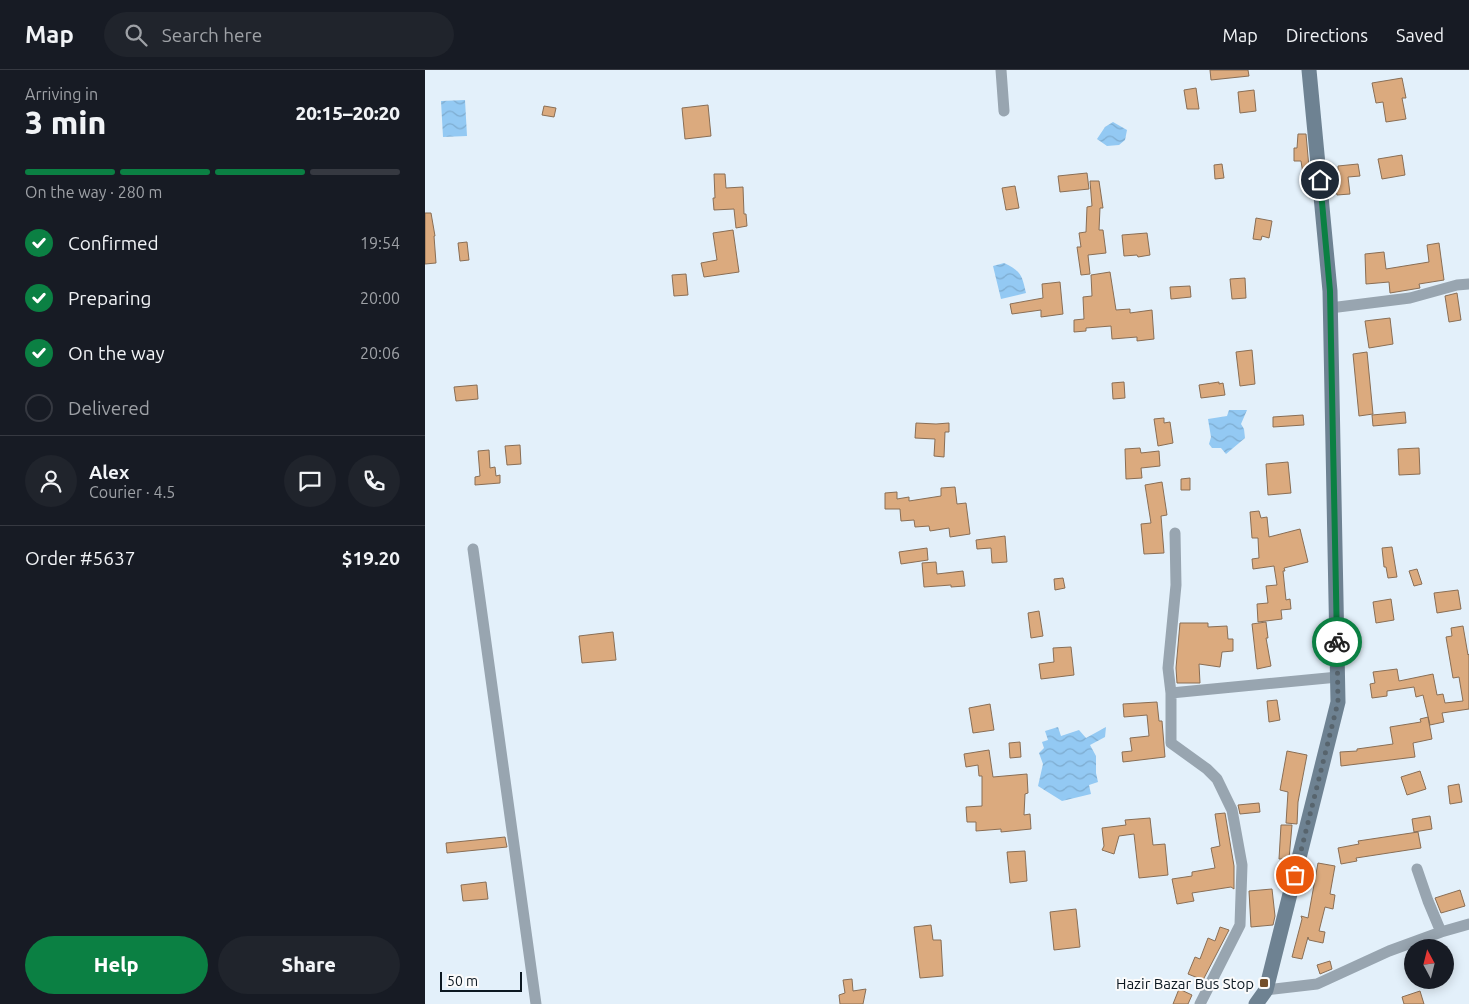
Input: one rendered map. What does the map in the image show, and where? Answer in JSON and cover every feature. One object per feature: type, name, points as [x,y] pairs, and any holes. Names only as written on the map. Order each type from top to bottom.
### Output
[{"type":"main road","points":[[1256,1004],[1266,990],[1338,702],[1331,308],[1309,70]]},
{"type":"street","points":[[1001,70],[1004,111]]},
{"type":"street","points":[[1331,308],[1410,298],[1457,285],[1469,284]]},
{"type":"street","points":[[1175,534],[1176,585],[1168,668],[1171,693],[1171,744],[1207,769],[1217,779],[1232,810],[1242,865],[1239,925],[1200,1004]]},
{"type":"street","points":[[473,549],[536,1004]]},
{"type":"street","points":[[1171,693],[1338,677]]},
{"type":"street","points":[[1417,869],[1441,932]]},
{"type":"street","points":[[1266,990],[1317,984],[1389,951],[1469,924]]},
{"type":"water","points":[[465,100],[467,136],[443,137],[441,101]]},
{"type":"water","points":[[1113,122],[1127,130],[1125,140],[1119,145],[1107,146],[1097,139],[1105,127]]},
{"type":"water","points":[[1004,263],[1020,274],[1026,293],[1001,299],[993,266]]},
{"type":"water","points":[[1229,410],[1247,410],[1241,424],[1244,429],[1245,438],[1226,454],[1221,448],[1212,448],[1209,444],[1211,437],[1208,419],[1227,416]]},
{"type":"water","points":[[1058,727],[1061,736],[1079,730],[1086,738],[1106,727],[1105,737],[1090,745],[1096,756],[1098,782],[1089,785],[1091,794],[1062,801],[1038,786],[1043,764],[1039,753],[1044,748],[1042,742],[1048,740],[1045,731]]},
{"type":"building","points":[[1210,70],[1248,70],[1249,76],[1211,80]]},
{"type":"building","points":[[1402,78],[1406,98],[1402,98],[1406,119],[1386,122],[1383,102],[1376,103],[1372,83]]},
{"type":"building","points":[[1196,88],[1199,109],[1187,109],[1184,90]]},
{"type":"building","points":[[1254,90],[1256,111],[1240,113],[1238,92]]},
{"type":"building","points":[[708,105],[711,136],[685,139],[682,108]]},
{"type":"building","points":[[544,106],[556,108],[554,117],[542,115]]},
{"type":"building","points":[[1298,134],[1306,134],[1310,179],[1304,180],[1301,161],[1294,161],[1294,148],[1297,148]]},
{"type":"building","points":[[1402,155],[1405,175],[1382,179],[1378,159]]},
{"type":"building","points":[[1222,164],[1224,178],[1215,179],[1214,165]]},
{"type":"building","points":[[1358,164],[1360,176],[1348,177],[1350,194],[1337,195],[1333,174],[1338,174],[1338,166]]},
{"type":"building","points":[[1087,173],[1089,189],[1060,192],[1058,176]]},
{"type":"building","points":[[714,174],[725,174],[726,188],[743,187],[744,214],[746,214],[747,226],[736,228],[734,209],[714,210]]},
{"type":"building","points":[[1090,181],[1099,181],[1103,208],[1100,208],[1099,230],[1103,230],[1106,253],[1088,255],[1090,274],[1081,275],[1077,247],[1081,247],[1079,233],[1086,232],[1087,207],[1092,206]]},
{"type":"building","points":[[1015,186],[1019,208],[1006,210],[1002,188]]},
{"type":"building","points":[[425,213],[431,213],[435,236],[436,263],[425,264]]},
{"type":"building","points":[[1256,218],[1272,221],[1269,238],[1262,236],[1261,240],[1253,239]]},
{"type":"building","points":[[733,230],[739,272],[704,277],[701,263],[717,260],[713,233]]},
{"type":"building","points":[[1147,233],[1150,255],[1138,257],[1137,255],[1124,256],[1122,235]]},
{"type":"building","points":[[467,242],[469,260],[460,261],[458,243]]},
{"type":"building","points":[[1439,243],[1444,280],[1419,284],[1420,288],[1390,293],[1389,282],[1366,284],[1365,254],[1384,252],[1386,269],[1429,262],[1427,245]]},
{"type":"building","points":[[1110,272],[1116,310],[1130,309],[1130,313],[1152,310],[1154,339],[1137,341],[1137,337],[1112,339],[1111,326],[1086,328],[1086,331],[1074,332],[1074,320],[1084,319],[1083,297],[1092,296],[1091,275]]},
{"type":"building","points":[[686,274],[688,295],[674,296],[672,275]]},
{"type":"building","points":[[1245,278],[1246,298],[1232,299],[1230,279]]},
{"type":"building","points":[[1060,282],[1063,314],[1041,317],[1041,310],[1012,314],[1010,304],[1043,298],[1042,284]]},
{"type":"building","points":[[1190,286],[1191,297],[1171,299],[1170,287]]},
{"type":"building","points":[[1457,293],[1461,320],[1449,322],[1445,296]]},
{"type":"building","points":[[1390,318],[1393,344],[1369,348],[1365,321]]},
{"type":"building","points":[[1252,350],[1255,384],[1240,386],[1236,352]]},
{"type":"building","points":[[1367,352],[1373,414],[1359,416],[1353,354]]},
{"type":"building","points":[[1124,382],[1125,398],[1113,399],[1112,383]]},
{"type":"building","points":[[1219,382],[1219,384],[1223,383],[1225,395],[1201,398],[1199,385]]},
{"type":"building","points":[[477,385],[478,399],[456,401],[454,387]]},
{"type":"building","points":[[1405,412],[1406,423],[1373,426],[1372,415]]},
{"type":"building","points":[[1303,415],[1304,425],[1273,427],[1273,417]]},
{"type":"building","points":[[1164,418],[1164,423],[1170,422],[1173,443],[1158,446],[1154,419]]},
{"type":"building","points":[[916,423],[949,423],[949,432],[945,432],[944,457],[934,456],[935,439],[915,438]]},
{"type":"building","points":[[520,445],[521,464],[507,465],[505,446]]},
{"type":"building","points":[[1140,448],[1141,453],[1159,451],[1160,466],[1141,468],[1142,478],[1126,479],[1125,449]]},
{"type":"building","points":[[1419,448],[1420,474],[1399,475],[1398,449]]},
{"type":"building","points":[[489,450],[490,468],[495,467],[496,476],[500,475],[500,483],[475,485],[475,477],[480,476],[478,451]]},
{"type":"building","points":[[1288,462],[1291,493],[1268,495],[1266,464]]},
{"type":"building","points":[[1190,478],[1190,490],[1181,490],[1181,479]]},
{"type":"building","points":[[1162,482],[1167,515],[1161,516],[1164,553],[1144,554],[1141,524],[1151,523],[1145,485]]},
{"type":"building","points":[[955,487],[957,504],[966,503],[970,534],[950,537],[949,528],[930,531],[929,526],[915,527],[914,520],[901,521],[900,509],[885,509],[885,493],[897,492],[897,499],[909,497],[909,501],[941,496],[941,488]]},
{"type":"building","points":[[1259,511],[1261,518],[1267,517],[1269,537],[1300,529],[1308,562],[1284,568],[1286,600],[1290,599],[1291,609],[1281,610],[1282,619],[1258,622],[1257,604],[1268,603],[1266,586],[1277,585],[1274,566],[1253,569],[1252,559],[1259,558],[1258,538],[1252,538],[1250,512]]},
{"type":"building","points":[[1005,536],[1007,562],[992,563],[991,548],[977,549],[976,540]]},
{"type":"building","points":[[1392,547],[1397,577],[1388,578],[1386,567],[1384,567],[1382,548]]},
{"type":"building","points":[[927,548],[928,560],[901,564],[899,552]]},
{"type":"building","points":[[936,562],[937,574],[963,571],[965,586],[924,587],[922,563]]},
{"type":"building","points":[[1417,569],[1422,584],[1414,586],[1409,571]]},
{"type":"building","points":[[1063,578],[1065,588],[1055,590],[1054,579]]},
{"type":"building","points":[[1458,590],[1461,609],[1437,613],[1434,593]]},
{"type":"building","points":[[1391,599],[1394,620],[1376,623],[1373,602]]},
{"type":"building","points":[[1039,611],[1043,636],[1031,638],[1028,613]]},
{"type":"building","points":[[1266,622],[1268,638],[1266,638],[1271,666],[1257,669],[1252,624]]},
{"type":"building","points":[[1180,623],[1208,623],[1208,627],[1227,626],[1228,639],[1233,639],[1233,651],[1222,652],[1220,667],[1199,664],[1200,683],[1177,683],[1176,668]]},
{"type":"building","points":[[1463,626],[1469,654],[1469,709],[1442,713],[1444,722],[1430,725],[1423,695],[1416,697],[1414,687],[1387,691],[1387,696],[1372,698],[1370,684],[1375,683],[1373,672],[1397,669],[1399,681],[1433,674],[1437,695],[1443,694],[1445,703],[1463,701],[1459,677],[1453,678],[1446,637],[1452,636],[1451,628]]},
{"type":"building","points":[[613,632],[616,660],[582,663],[579,636]]},
{"type":"building","points":[[1071,647],[1074,675],[1041,679],[1039,664],[1054,662],[1053,648]]},
{"type":"building","points":[[1277,700],[1280,720],[1269,722],[1267,701]]},
{"type":"building","points":[[1157,702],[1159,721],[1162,721],[1165,757],[1123,762],[1122,752],[1132,751],[1130,738],[1149,736],[1147,715],[1124,717],[1123,704]]},
{"type":"building","points":[[990,704],[994,730],[973,733],[969,708]]},
{"type":"building","points":[[1428,717],[1432,739],[1413,743],[1415,757],[1341,766],[1340,752],[1357,751],[1357,749],[1393,744],[1390,727],[1421,722],[1420,719]]},
{"type":"building","points":[[1020,742],[1021,757],[1010,758],[1009,743]]},
{"type":"building","points":[[989,750],[993,777],[1027,774],[1028,793],[1025,794],[1024,815],[1030,814],[1031,829],[1001,832],[1001,829],[976,831],[976,822],[967,822],[966,807],[982,806],[982,776],[979,776],[978,765],[966,767],[964,754]]},
{"type":"building","points":[[1287,751],[1307,755],[1298,802],[1297,824],[1286,823],[1288,792],[1280,790]]},
{"type":"building","points":[[1420,771],[1426,789],[1407,795],[1401,777]]},
{"type":"building","points":[[1459,784],[1462,802],[1450,804],[1448,786]]},
{"type":"building","points":[[1259,803],[1260,812],[1240,814],[1238,805]]},
{"type":"building","points":[[1225,813],[1234,866],[1234,889],[1231,887],[1192,893],[1194,901],[1177,904],[1172,879],[1192,876],[1192,872],[1215,868],[1211,848],[1220,846],[1215,814]]},
{"type":"building","points":[[1430,816],[1432,829],[1414,832],[1412,819]]},
{"type":"building","points":[[1150,818],[1153,845],[1165,844],[1168,875],[1139,878],[1134,834],[1119,836],[1114,854],[1102,850],[1104,846],[1102,828],[1126,825],[1125,820]]},
{"type":"building","points":[[1281,825],[1292,825],[1289,859],[1279,859]]},
{"type":"building","points":[[1418,832],[1421,848],[1356,858],[1357,861],[1341,864],[1338,848],[1359,844],[1358,841]]},
{"type":"building","points":[[505,837],[507,847],[447,853],[446,843]]},
{"type":"building","points":[[1025,851],[1027,881],[1010,883],[1007,852]]},
{"type":"building","points":[[1318,863],[1335,866],[1330,894],[1335,895],[1333,909],[1325,907],[1319,931],[1325,932],[1323,943],[1309,940],[1308,937],[1302,959],[1292,957],[1302,919],[1301,916],[1308,918]]},
{"type":"building","points":[[486,882],[488,899],[463,901],[461,885]]},
{"type":"building","points":[[1272,889],[1275,916],[1273,925],[1251,927],[1249,891]]},
{"type":"building","points":[[1460,890],[1465,906],[1441,913],[1435,898]]},
{"type":"building","points":[[1076,909],[1080,947],[1054,950],[1050,912]]},
{"type":"building","points":[[931,925],[933,940],[941,940],[943,976],[920,978],[914,927]]},
{"type":"building","points":[[1220,927],[1229,930],[1203,980],[1188,974],[1195,957],[1200,959],[1208,938],[1215,941]]},
{"type":"building","points":[[1330,961],[1332,969],[1320,974],[1317,965]]},
{"type":"building","points":[[852,979],[853,991],[866,989],[863,1004],[840,1004],[839,995],[845,993],[843,980]]},
{"type":"building","points":[[1179,989],[1192,995],[1188,1004],[1173,1004]]},
{"type":"building","points":[[1420,991],[1424,1004],[1404,1004],[1402,997]]},
{"type":"way so far","points":[[1295,875],[1338,702],[1337,642]]},
{"type":"place","name":"Hazir Bazar Bus Stop","points":[[1264,983]]},
{"type":"route","points":[[1320,180],[1330,291],[1337,642]]}]
